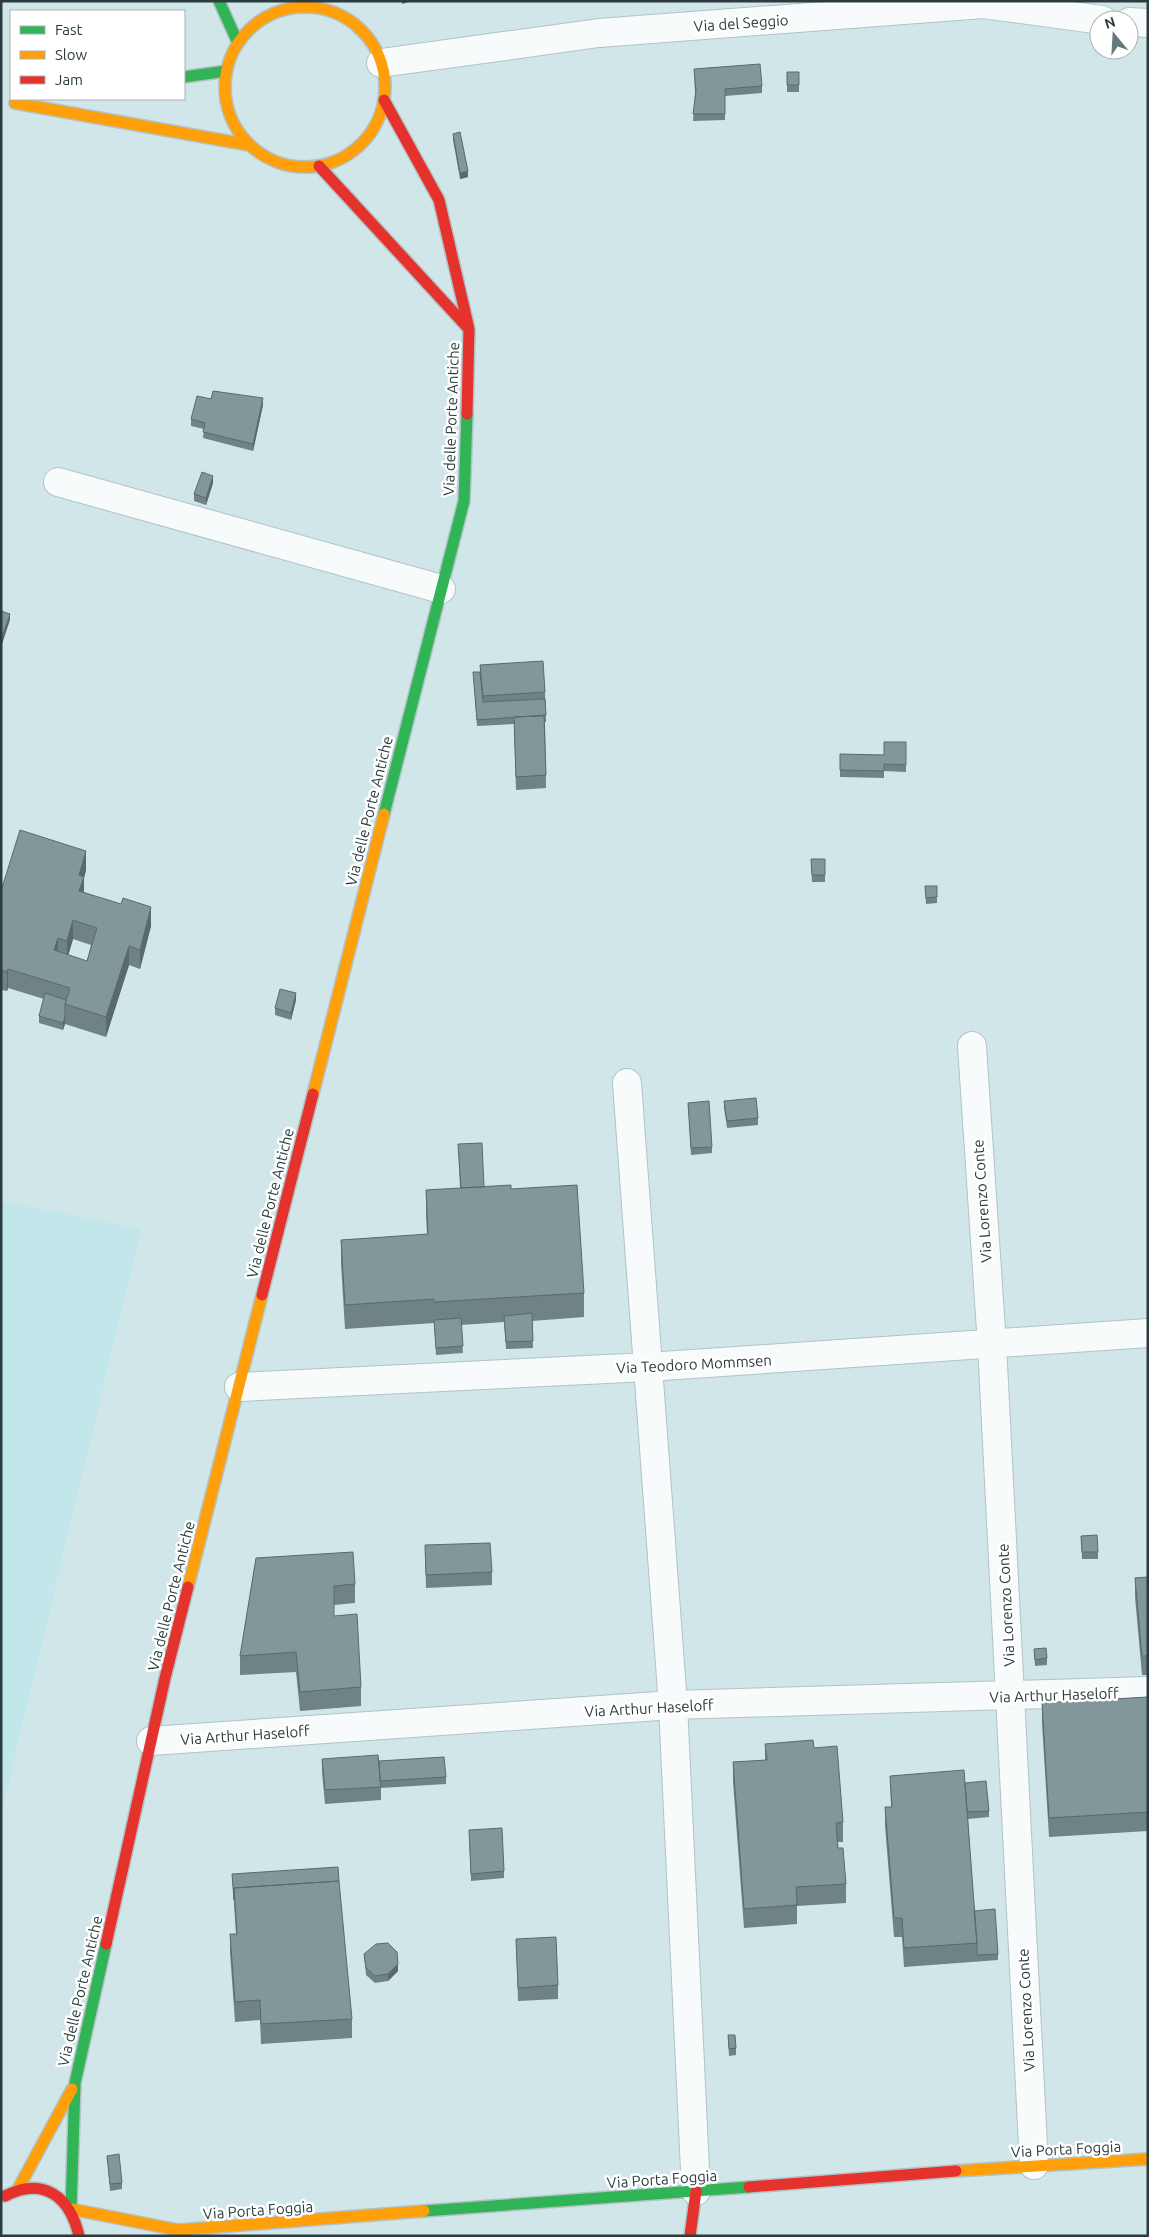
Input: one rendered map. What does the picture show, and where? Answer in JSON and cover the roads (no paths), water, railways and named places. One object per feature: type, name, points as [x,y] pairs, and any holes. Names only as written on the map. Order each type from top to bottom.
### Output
[{"type":"main road","points":[[219,1],[238,43]]},
{"type":"main road","points":[[318,1],[330,11]]},
{"type":"main road","points":[[311,7],[330,11],[347,19],[362,31],[373,46],[381,63],[385,81],[384,100],[377,121],[365,140],[344,156],[318,166],[298,167],[278,163],[249,145],[238,132],[230,117],[225,94],[226,71],[238,43],[254,25],[274,13],[292,8],[311,7]]},
{"type":"main road","points":[[185,78],[226,71]]},
{"type":"main road","points":[[1,103],[35,100]]},
{"type":"main road","name":"Via delle Porte Antiche","points":[[75,2083],[151,1741],[464,502],[469,329],[439,200],[384,100]]},
{"type":"main road","points":[[15,103],[249,145]]},
{"type":"main road","points":[[318,166],[469,329]]},
{"type":"main road","points":[[18,2189],[75,2083]]},
{"type":"main road","points":[[71,2209],[75,2083]]},
{"type":"main road","name":"Via Porta Foggia","points":[[178,2230],[1034,2165],[1148,2159]]},
{"type":"main road","points":[[1,2198],[18,2189],[34,2187],[51,2192],[62,2199],[71,2209],[77,2222],[79,2236]]},
{"type":"main road","points":[[690,2236],[696,2191]]},
{"type":"main road","points":[[71,2209],[178,2230]]},
{"type":"main road","points":[[161,2236],[178,2230]]},
{"type":"street","name":"Via del Seggio","points":[[381,63],[599,34],[983,4],[1003,3],[1089,18]]},
{"type":"street","points":[[58,482],[441,589]]},
{"type":"street","name":"Via Lorenzo Conte","points":[[972,1046],[992,1345],[1034,2165]]},
{"type":"street","points":[[627,1083],[672,1705],[696,2191]]},
{"type":"street","name":"Via Teodoro Mommsen","points":[[239,1387],[648,1367],[1148,1333]]},
{"type":"street","name":"Via Arthur Haseloff","points":[[151,1741],[672,1705],[1010,1697],[1148,1691]]}]
